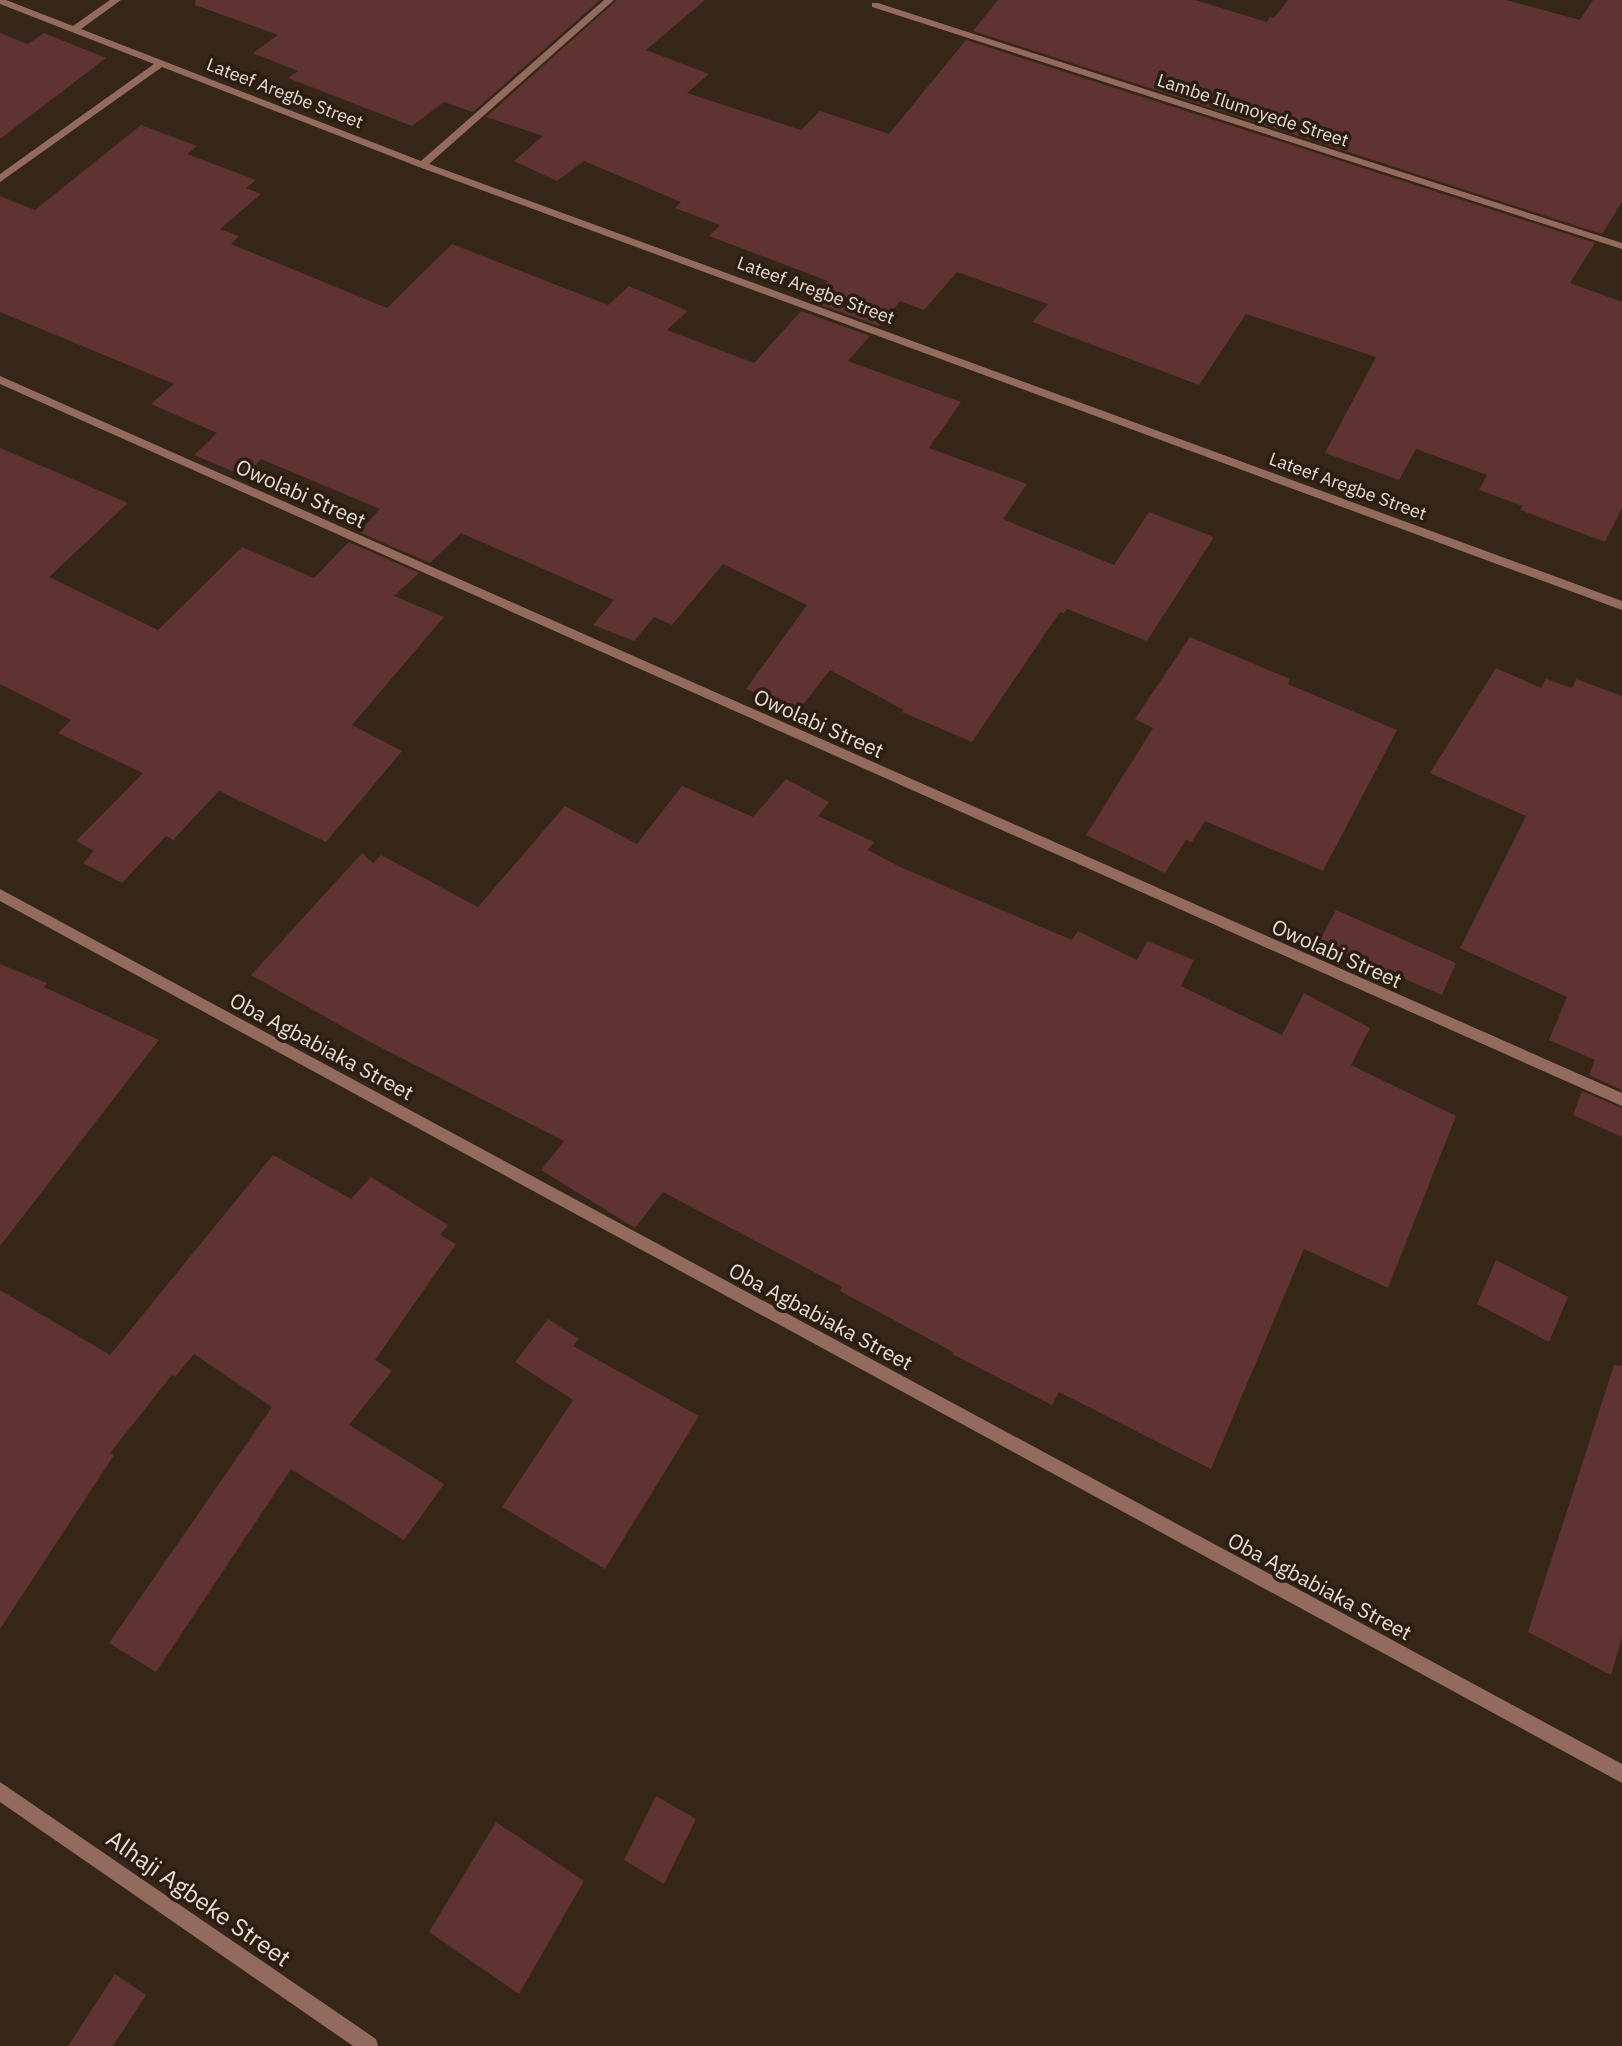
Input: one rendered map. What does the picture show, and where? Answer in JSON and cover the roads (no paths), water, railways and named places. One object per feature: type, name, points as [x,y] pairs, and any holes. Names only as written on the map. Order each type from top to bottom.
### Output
[{"type":"street","points":[[74,30],[116,0]]},
{"type":"street","points":[[422,165],[609,0]]},
{"type":"street","name":"Lateef Aregbe Street","points":[[0,1],[422,165],[1622,606]]},
{"type":"street","name":"Lambe Ilumoyede Street","points":[[875,5],[1622,246]]},
{"type":"street","points":[[0,179],[161,64]]},
{"type":"street","name":"Owolabi Street","points":[[0,380],[1622,1100]]},
{"type":"street","name":"Oba Agbabiaka Street","points":[[0,895],[1622,1774]]},
{"type":"street","name":"Alhaji Agbeke Street","points":[[0,1791],[369,2046]]}]
